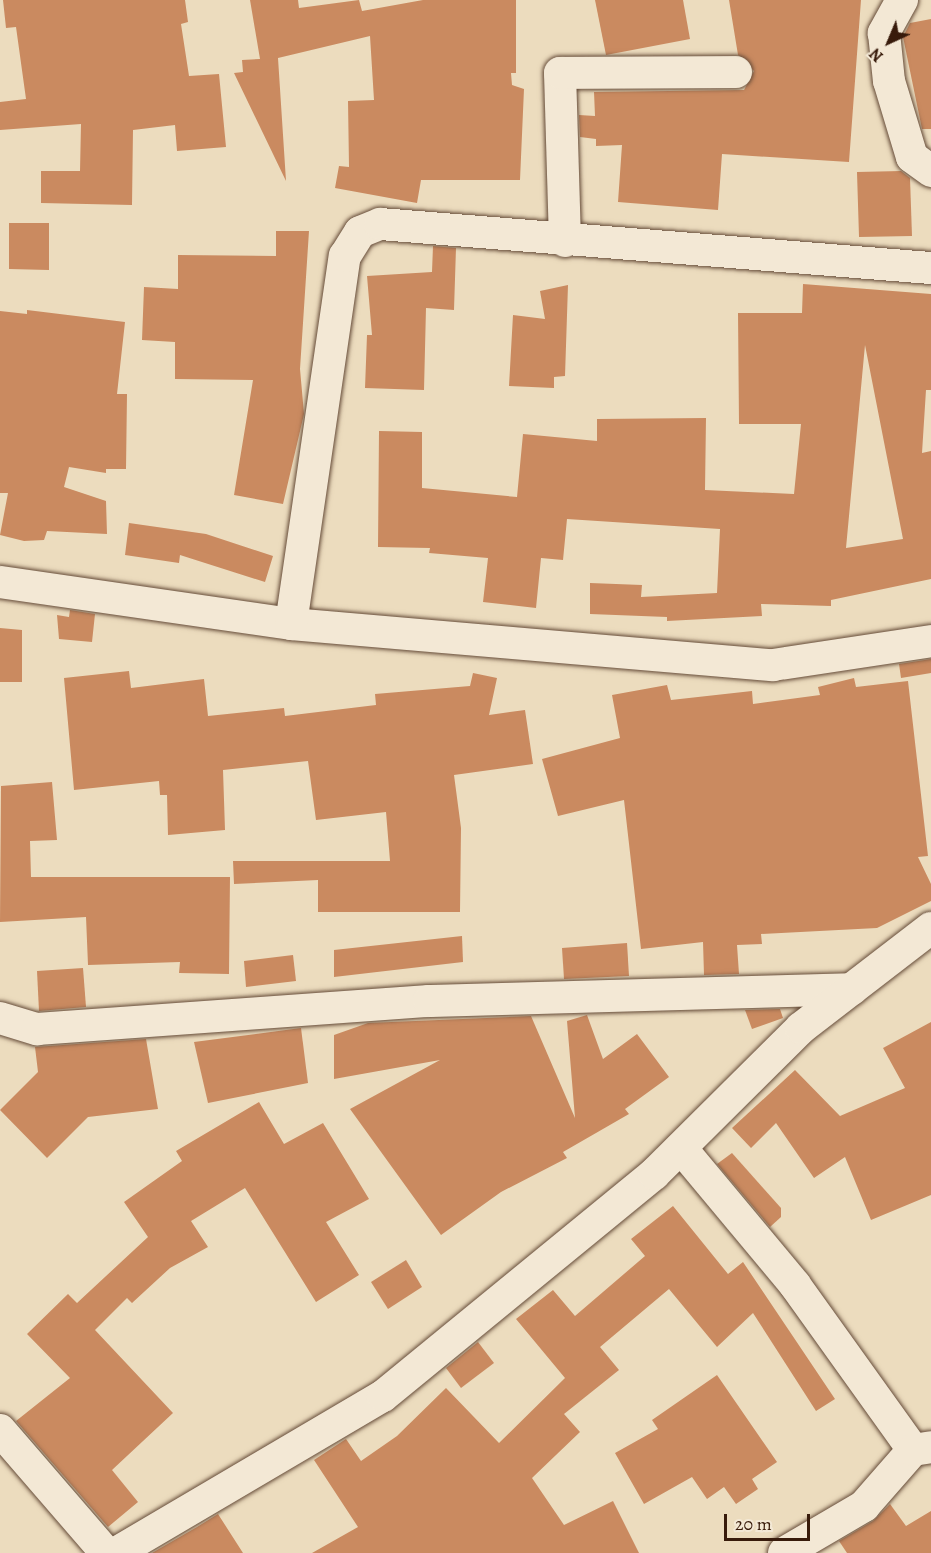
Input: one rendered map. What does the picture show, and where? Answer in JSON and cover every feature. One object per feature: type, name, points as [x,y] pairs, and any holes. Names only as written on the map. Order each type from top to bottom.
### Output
[{"type":"street","points":[[902,0],[884,33],[890,81],[912,158],[931,171]]},
{"type":"street","points":[[565,241],[560,73],[736,72]]},
{"type":"street","points":[[291,624],[345,256],[360,232],[380,224],[565,241],[931,268]]},
{"type":"street","points":[[0,582],[291,624],[773,665],[931,641]]},
{"type":"street","points":[[116,1553],[383,1396],[681,1148],[801,1028],[931,928]]},
{"type":"street","points":[[0,1018],[37,1029],[429,1000],[852,989]]},
{"type":"street","points":[[681,1148],[795,1285],[922,1448],[864,1506],[798,1550]]},
{"type":"street","points":[[0,1430],[106,1553]]},
{"type":"building","points":[[3,0],[185,0],[188,22],[181,24],[189,76],[219,74],[226,147],[177,151],[175,125],[133,130],[132,205],[41,203],[41,171],[80,171],[81,124],[0,130],[0,102],[26,99],[16,27],[6,28]]},
{"type":"building","points":[[250,0],[298,0],[299,8],[359,0],[362,11],[423,0],[516,0],[516,73],[511,73],[512,85],[524,89],[520,180],[421,180],[417,203],[335,188],[339,166],[349,167],[348,101],[374,100],[370,36],[278,58],[286,181],[234,73],[243,72],[242,60],[260,59]]},
{"type":"building","points":[[595,0],[683,0],[690,39],[606,55]]},
{"type":"building","points":[[729,0],[861,0],[849,162],[722,154],[718,210],[618,202],[622,145],[596,146],[596,139],[580,137],[579,115],[595,116],[594,92],[744,90],[754,71],[738,55]]},
{"type":"building","points":[[931,19],[931,129],[922,129],[903,37],[910,23]]},
{"type":"building","points":[[901,171],[910,178],[912,236],[859,237],[857,172]]},
{"type":"building","points":[[9,223],[49,223],[49,270],[9,269]]},
{"type":"building","points":[[276,231],[309,231],[300,369],[304,414],[283,504],[234,495],[253,380],[175,379],[175,342],[142,340],[144,287],[178,289],[178,255],[276,256]]},
{"type":"building","points":[[433,246],[456,248],[454,310],[426,308],[424,390],[365,388],[367,335],[372,335],[367,276],[432,272]]},
{"type":"building","points":[[803,284],[931,294],[931,390],[926,390],[922,453],[931,451],[931,579],[831,600],[831,606],[761,604],[762,616],[667,621],[667,617],[590,614],[590,583],[642,585],[641,597],[717,593],[720,529],[567,519],[563,560],[541,558],[536,608],[483,602],[488,558],[429,553],[430,548],[378,547],[379,431],[422,432],[422,488],[517,497],[523,434],[597,441],[597,419],[706,418],[705,490],[794,494],[801,424],[739,424],[738,313],[802,313]],"holes":[[[865,345],[903,539],[846,548]]]},
{"type":"building","points":[[568,285],[565,376],[554,377],[554,388],[509,386],[513,315],[545,319],[540,291]]},
{"type":"building","points":[[27,310],[125,322],[117,394],[127,394],[126,469],[106,469],[106,473],[69,467],[64,487],[106,501],[107,534],[47,531],[44,540],[24,541],[0,535],[8,493],[0,493],[0,311],[27,314]]},
{"type":"building","points":[[129,523],[206,534],[273,556],[265,582],[180,555],[179,563],[125,555]]},
{"type":"building","points":[[70,610],[95,614],[92,642],[59,639],[57,615],[69,617]]},
{"type":"building","points":[[0,628],[22,630],[22,682],[0,682]]},
{"type":"building","points":[[931,659],[931,673],[901,678],[899,664]]},
{"type":"building","points":[[129,671],[131,688],[204,679],[208,716],[284,708],[285,716],[376,705],[375,694],[470,686],[473,673],[497,678],[489,715],[525,710],[533,764],[454,775],[461,828],[460,912],[318,912],[318,880],[234,884],[233,861],[390,861],[386,812],[316,820],[308,761],[223,770],[225,830],[168,835],[167,795],[160,795],[159,781],[74,790],[64,678]]},
{"type":"building","points":[[854,678],[856,687],[908,681],[928,856],[918,857],[931,884],[931,901],[877,928],[761,934],[762,944],[737,945],[739,974],[704,975],[703,942],[641,949],[624,800],[558,816],[542,759],[620,738],[612,695],[667,685],[671,700],[752,691],[753,704],[820,695],[818,687]]},
{"type":"building","points":[[52,782],[57,840],[30,841],[31,877],[230,877],[229,974],[179,973],[180,962],[88,965],[86,917],[0,922],[1,786]]},
{"type":"building","points":[[462,936],[463,962],[334,977],[334,950]]},
{"type":"building","points":[[627,943],[629,976],[564,979],[562,948]]},
{"type":"building","points":[[293,955],[296,981],[246,987],[244,961]]},
{"type":"building","points":[[83,968],[86,1007],[39,1011],[37,971]]},
{"type":"building","points":[[780,1009],[783,1018],[752,1029],[745,1010]]},
{"type":"building","points":[[587,1015],[603,1059],[637,1034],[669,1077],[625,1109],[629,1114],[563,1152],[567,1158],[501,1192],[441,1235],[350,1109],[440,1060],[334,1079],[334,1035],[368,1023],[531,1016],[575,1118],[567,1021]]},
{"type":"building","points":[[931,1022],[931,1195],[871,1220],[845,1157],[814,1178],[776,1123],[751,1148],[732,1128],[795,1070],[840,1116],[905,1088],[883,1048]]},
{"type":"building","points":[[301,1028],[308,1083],[208,1103],[194,1042]]},
{"type":"building","points":[[146,1039],[158,1109],[88,1117],[47,1158],[0,1110],[38,1072],[35,1047]]},
{"type":"building","points":[[259,1102],[284,1144],[323,1123],[369,1199],[326,1222],[359,1275],[316,1302],[245,1188],[191,1221],[208,1247],[170,1268],[132,1303],[127,1298],[95,1330],[173,1413],[112,1470],[138,1502],[108,1527],[16,1421],[70,1378],[27,1334],[68,1294],[77,1303],[148,1237],[124,1202],[182,1161],[176,1151]]},
{"type":"building","points":[[732,1153],[781,1208],[781,1217],[770,1227],[717,1164]]},
{"type":"building","points":[[673,1206],[728,1274],[743,1262],[835,1399],[816,1411],[753,1313],[717,1347],[669,1289],[600,1347],[619,1370],[564,1414],[580,1432],[532,1478],[564,1525],[613,1501],[639,1553],[312,1553],[358,1527],[314,1460],[346,1439],[361,1461],[397,1436],[446,1388],[499,1443],[565,1378],[516,1319],[553,1290],[575,1316],[645,1256],[631,1239]]},
{"type":"building","points":[[406,1260],[422,1287],[388,1309],[371,1282]]},
{"type":"building","points":[[478,1342],[494,1363],[461,1388],[446,1368]]},
{"type":"building","points":[[717,1375],[777,1462],[752,1479],[758,1489],[736,1504],[724,1487],[707,1499],[692,1477],[644,1504],[615,1453],[658,1429],[652,1420]]},
{"type":"building","points":[[890,1504],[906,1526],[931,1511],[931,1553],[847,1553],[839,1541],[873,1521]]},
{"type":"building","points":[[218,1514],[243,1553],[152,1553],[197,1527]]}]
